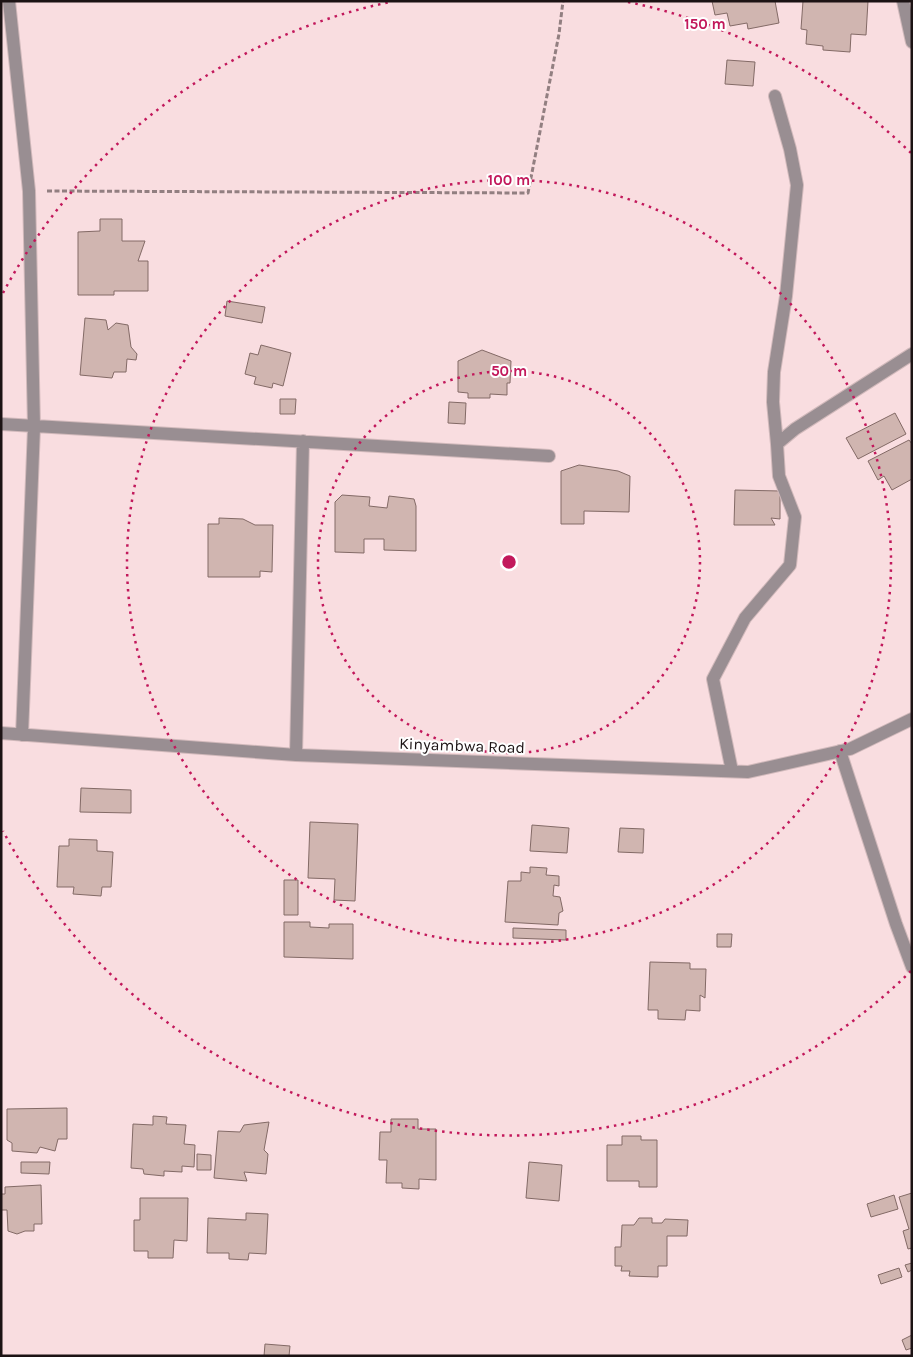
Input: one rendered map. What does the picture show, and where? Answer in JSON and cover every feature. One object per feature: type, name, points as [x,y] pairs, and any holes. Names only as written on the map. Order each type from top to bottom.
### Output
[{"type":"street","points":[[9,1],[29,191],[34,426],[22,735]]},
{"type":"street","points":[[903,1],[912,42]]},
{"type":"street","points":[[732,772],[713,679],[745,618],[790,565],[795,517],[780,476],[773,402],[774,372],[786,296],[797,185],[790,149],[775,96]]},
{"type":"street","points":[[777,444],[795,430],[912,354]]},
{"type":"street","points":[[1,424],[549,456]]},
{"type":"street","points":[[296,754],[303,441]]},
{"type":"street","name":"Kinyambwa Road","points":[[1,733],[296,754],[748,772],[850,749],[912,719]]},
{"type":"street","points":[[840,751],[896,924],[912,967]]},
{"type":"path","points":[[29,191],[528,193],[560,34],[563,1]]},
{"type":"building","points":[[712,1],[775,1],[779,23],[748,29],[747,23],[730,26],[727,13],[715,15]]},
{"type":"building","points":[[803,1],[868,1],[866,35],[851,34],[850,52],[823,50],[823,46],[806,44],[807,30],[801,29]]},
{"type":"building","points":[[727,60],[755,62],[753,86],[725,84]]},
{"type":"building","points":[[100,219],[122,219],[122,241],[145,241],[138,261],[148,261],[148,291],[114,291],[114,295],[78,295],[78,232],[100,231]]},
{"type":"building","points":[[227,301],[265,307],[262,323],[225,316]]},
{"type":"building","points":[[85,318],[106,320],[108,330],[116,323],[128,325],[131,347],[137,354],[136,360],[127,359],[126,372],[114,372],[112,378],[80,375]]},
{"type":"building","points":[[261,345],[291,353],[283,386],[273,383],[272,388],[254,384],[256,377],[245,374],[250,353],[258,355]]},
{"type":"building","points":[[482,350],[511,361],[510,383],[507,383],[507,395],[490,394],[490,398],[468,398],[468,393],[458,392],[458,361]]},
{"type":"building","points":[[280,399],[296,399],[295,414],[280,414]]},
{"type":"building","points":[[449,402],[466,403],[465,424],[448,423]]},
{"type":"building","points":[[895,413],[906,434],[858,459],[846,438]]},
{"type":"building","points":[[909,440],[912,444],[912,479],[892,490],[884,476],[878,480],[868,461]]},
{"type":"building","points":[[579,465],[618,471],[630,476],[629,512],[584,511],[584,524],[561,524],[561,471]]},
{"type":"building","points":[[735,490],[780,491],[780,519],[771,518],[775,525],[734,525]]},
{"type":"building","points":[[342,495],[370,497],[369,506],[387,508],[389,496],[414,499],[416,506],[416,551],[384,550],[384,539],[364,539],[364,553],[335,552],[335,502]]},
{"type":"building","points":[[219,518],[243,519],[255,525],[273,525],[272,572],[260,571],[260,577],[208,577],[208,524],[219,524]]},
{"type":"building","points":[[81,788],[131,790],[131,813],[80,812]]},
{"type":"building","points":[[310,822],[358,824],[355,901],[334,900],[335,879],[308,878]]},
{"type":"building","points":[[532,825],[569,828],[567,853],[530,851]]},
{"type":"building","points":[[620,828],[644,829],[643,853],[618,852]]},
{"type":"building","points":[[69,839],[97,840],[97,851],[113,852],[111,887],[102,887],[101,896],[73,894],[74,887],[57,887],[59,846],[69,846]]},
{"type":"building","points":[[530,867],[547,868],[546,875],[559,876],[559,886],[554,885],[553,896],[560,897],[563,911],[559,913],[558,925],[505,922],[508,881],[521,881],[521,872],[530,873]]},
{"type":"building","points":[[284,880],[298,880],[298,915],[284,915]]},
{"type":"building","points":[[284,922],[310,922],[310,927],[329,928],[329,924],[353,924],[353,959],[284,957]]},
{"type":"building","points":[[513,928],[566,930],[566,940],[513,938]]},
{"type":"building","points":[[717,934],[732,934],[731,947],[717,947]]},
{"type":"building","points":[[650,962],[690,963],[690,969],[706,969],[705,998],[700,995],[700,1011],[686,1010],[685,1020],[658,1019],[658,1010],[648,1010]]},
{"type":"building","points":[[67,1108],[67,1139],[58,1139],[55,1151],[40,1147],[37,1153],[12,1151],[12,1143],[7,1140],[7,1109]]},
{"type":"building","points":[[153,1116],[167,1117],[166,1124],[186,1125],[184,1144],[195,1145],[194,1167],[182,1166],[182,1172],[164,1171],[164,1176],[144,1174],[143,1169],[131,1168],[133,1124],[153,1125]]},
{"type":"building","points":[[391,1119],[418,1119],[418,1129],[436,1129],[436,1180],[419,1179],[419,1189],[402,1188],[402,1183],[386,1183],[387,1160],[379,1160],[380,1132],[391,1132]]},
{"type":"building","points":[[269,1122],[264,1150],[268,1154],[266,1174],[244,1172],[247,1181],[214,1178],[218,1131],[240,1132],[244,1125]]},
{"type":"building","points":[[622,1136],[641,1136],[641,1140],[657,1140],[657,1187],[639,1187],[639,1181],[607,1181],[607,1145],[622,1145]]},
{"type":"building","points":[[197,1154],[211,1155],[211,1170],[197,1170]]},
{"type":"building","points":[[21,1162],[50,1162],[49,1174],[21,1173]]},
{"type":"building","points":[[529,1162],[562,1165],[559,1201],[526,1198]]},
{"type":"building","points":[[41,1185],[42,1224],[34,1224],[34,1231],[25,1231],[17,1234],[8,1231],[7,1210],[1,1210],[1,1194],[5,1194],[5,1187]]},
{"type":"building","points":[[912,1193],[912,1248],[908,1249],[903,1231],[909,1229],[899,1197]]},
{"type":"building","points":[[894,1195],[898,1209],[871,1217],[867,1204]]},
{"type":"building","points":[[140,1198],[188,1198],[187,1241],[174,1240],[173,1258],[148,1258],[148,1251],[134,1251],[134,1220],[140,1220]]},
{"type":"building","points":[[246,1213],[268,1214],[266,1254],[249,1253],[248,1260],[229,1259],[229,1253],[207,1253],[208,1218],[246,1220]]},
{"type":"building","points":[[639,1218],[652,1218],[652,1223],[662,1223],[665,1219],[688,1220],[687,1236],[667,1236],[667,1266],[658,1266],[658,1277],[629,1276],[630,1271],[621,1271],[622,1266],[615,1266],[615,1247],[621,1247],[622,1225],[634,1225]]},
{"type":"building","points":[[912,1263],[912,1270],[908,1272],[905,1265]]},
{"type":"building","points":[[899,1268],[902,1277],[881,1284],[878,1275]]},
{"type":"building","points":[[912,1335],[912,1348],[906,1350],[902,1340]]},
{"type":"building","points":[[265,1344],[290,1346],[289,1356],[264,1356]]}]
